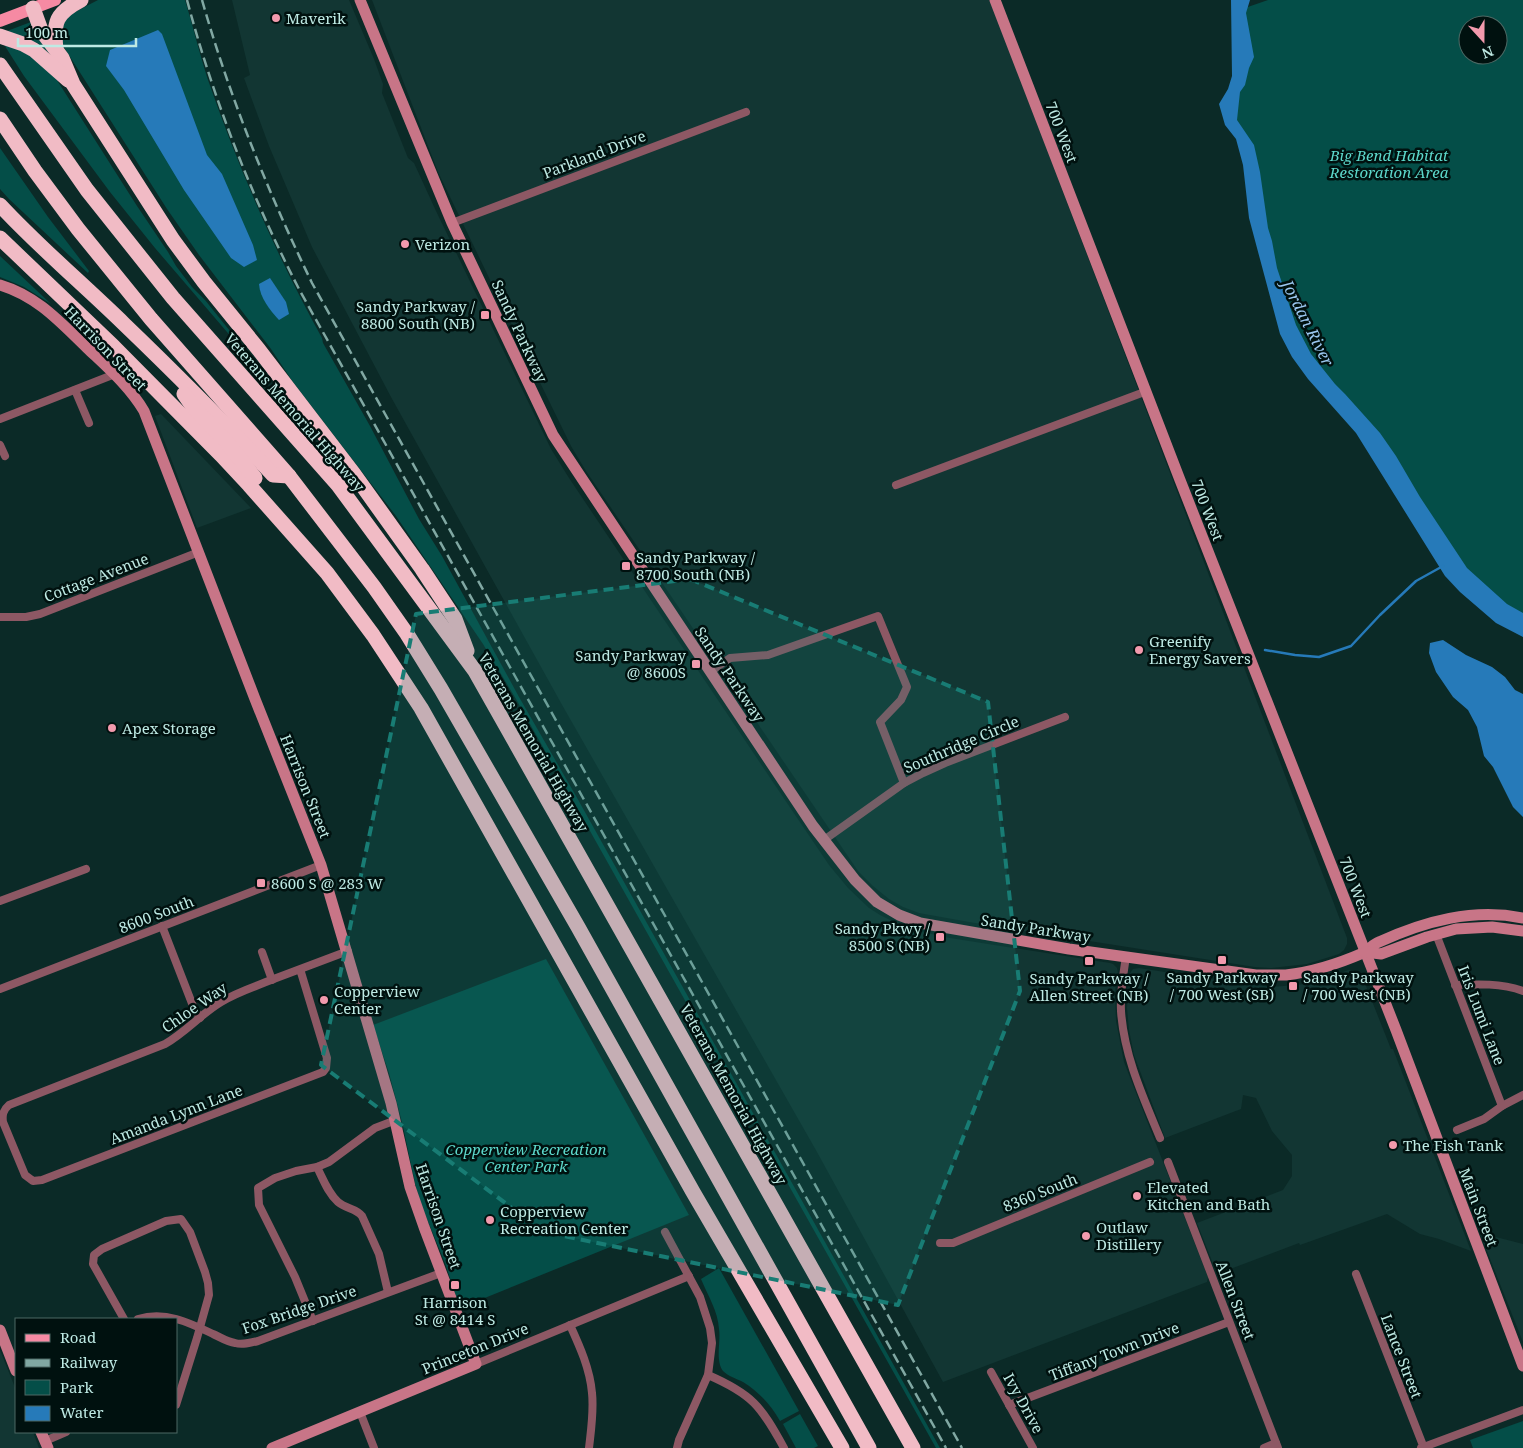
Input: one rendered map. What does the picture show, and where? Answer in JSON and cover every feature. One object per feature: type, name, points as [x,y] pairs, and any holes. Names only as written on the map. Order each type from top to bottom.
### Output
[{"type":"highway","points":[[56,49],[55,25],[61,12],[81,0]]},
{"type":"highway","points":[[33,8],[41,30],[62,58],[73,84],[173,240],[354,474],[422,569],[454,619],[475,671]]},
{"type":"highway","points":[[0,36],[34,50],[73,84]]},
{"type":"highway","name":"Veterans Memorial Highway","points":[[0,65],[87,190],[173,298],[338,485],[475,671],[913,1448]]},
{"type":"highway","points":[[0,119],[62,208],[122,285],[289,476],[374,587],[407,634],[441,689],[578,927],[869,1448]]},
{"type":"highway","points":[[0,205],[163,362],[273,476],[289,476]]},
{"type":"highway","points":[[0,238],[89,322],[221,454],[327,573],[373,635],[421,708],[693,1192],[842,1448]]},
{"type":"highway","points":[[163,362],[193,407],[226,442],[340,583],[349,602]]},
{"type":"main road","points":[[0,21],[55,0]]},
{"type":"street","name":"Sandy Parkway","points":[[360,0],[452,223],[553,435],[813,826],[855,880],[877,902],[899,915],[920,923],[1060,948],[1256,975],[1287,974],[1322,968],[1365,952]]},
{"type":"street","name":"700 West","points":[[995,0],[1396,1030]]},
{"type":"street","name":"Parkland Drive","points":[[452,223],[746,112]]},
{"type":"street","name":"Harrison Street","points":[[0,285],[26,295],[42,305],[115,374],[136,398],[144,411],[258,707],[321,864],[396,1120],[410,1187],[476,1364]]},
{"type":"street","points":[[0,419],[115,374]]},
{"type":"street","points":[[75,390],[89,423]]},
{"type":"street","points":[[896,485],[1146,391]]},
{"type":"street","points":[[0,444],[4,456]]},
{"type":"street","name":"Cottage Avenue","points":[[0,617],[26,617],[40,614],[199,552]]},
{"type":"street","points":[[710,672],[730,658],[768,655],[878,616],[907,687],[901,700],[880,722],[904,783]]},
{"type":"street","name":"Southridge Circle","points":[[824,840],[904,783],[945,763],[1065,717]]},
{"type":"street","name":"8600 South","points":[[0,989],[321,864]]},
{"type":"street","points":[[0,901],[86,869]]},
{"type":"street","points":[[1365,952],[1376,943],[1418,926],[1445,918],[1483,914],[1523,918]]},
{"type":"street","points":[[162,926],[192,1006],[200,1018]]},
{"type":"street","points":[[1365,952],[1381,954],[1436,934],[1456,929],[1479,927],[1523,931]]},
{"type":"street","name":"Iris Lumi Lane","points":[[1436,934],[1502,1106]]},
{"type":"street","name":"Chloe Way","points":[[3,1132],[3,1111],[9,1105],[165,1044],[176,1038],[211,1009],[229,998],[348,951]]},
{"type":"street","points":[[262,952],[272,980]]},
{"type":"street","points":[[1126,957],[1121,1009],[1126,1044],[1134,1074],[1160,1138]]},
{"type":"street","name":"Amanda Lynn Lane","points":[[3,1132],[25,1175],[33,1181],[42,1180],[318,1075],[326,1068],[327,1058],[300,969]]},
{"type":"street","points":[[1455,985],[1493,984],[1523,991]]},
{"type":"street","name":"Main Street","points":[[1396,1030],[1523,1366]]},
{"type":"street","points":[[1457,1130],[1484,1119],[1502,1106],[1523,1095]]},
{"type":"street","points":[[313,1321],[295,1277],[259,1205],[258,1188],[275,1178],[296,1171],[316,1168],[329,1162],[376,1128],[396,1120]]},
{"type":"street","name":"8360 South","points":[[940,1243],[953,1243],[1150,1162]]},
{"type":"street","name":"Allen Street","points":[[1168,1162],[1277,1446]]},
{"type":"street","points":[[316,1168],[338,1202],[358,1211],[362,1216],[379,1254],[388,1292]]},
{"type":"street","points":[[123,1318],[92,1264],[94,1256],[102,1248],[166,1221],[181,1219],[190,1232],[208,1283],[209,1295],[178,1399]]},
{"type":"street","points":[[665,1232],[700,1297],[710,1328],[712,1343],[708,1375],[679,1440],[678,1448]]},
{"type":"street","name":"Fox Bridge Drive","points":[[144,1318],[167,1316],[178,1318],[235,1343],[246,1344],[313,1321],[442,1272]]},
{"type":"street","name":"Lance Street","points":[[1356,1274],[1423,1448]]},
{"type":"street","name":"Princeton Drive","points":[[272,1448],[689,1276]]},
{"type":"street","name":"Tiffany Town Drive","points":[[1009,1405],[1229,1322]]},
{"type":"street","points":[[570,1325],[584,1358],[592,1392],[589,1448]]},
{"type":"street","points":[[0,1330],[15,1368]]},
{"type":"street","name":"Ivy Drive","points":[[991,1372],[1033,1448]]},
{"type":"street","points":[[708,1375],[734,1387],[758,1406],[768,1418],[784,1448]]},
{"type":"street","points":[[1423,1448],[1523,1410]]},
{"type":"street","points":[[360,1412],[374,1448]]},
{"type":"street","points":[[45,1440],[63,1433]]},
{"type":"street","points":[[1264,1448],[1277,1446]]},
{"type":"highlighted area","points":[[690,579],[988,702],[1020,991],[898,1305],[544,1232],[321,1065],[416,614]]},
{"type":"shaded area","points":[[232,0],[349,0],[374,59],[383,84],[382,93],[408,158],[414,163],[551,449],[789,806],[829,865],[848,888],[869,908],[880,915],[922,932],[1110,963],[1117,968],[1115,992],[1116,1021],[1124,1062],[1208,1277],[1207,1282],[943,1382],[817,1152],[561,703],[391,397],[312,247],[269,146],[244,78],[250,75]]},
{"type":"shaded area","points":[[372,0],[990,0],[1347,938],[1344,950],[1339,954],[1307,964],[1271,968],[1255,967],[919,913],[889,899],[873,886],[858,871],[586,471],[571,446],[438,172]]},
{"type":"shaded area","points":[[161,414],[251,508],[197,528],[155,416]]},
{"type":"shaded area","points":[[1139,968],[1272,987],[1306,984],[1349,970],[1359,973],[1364,981],[1391,1049],[1393,1049],[1471,1251],[1420,1234],[1387,1214],[1300,1245],[1299,1243],[1217,1274],[1197,1223],[1283,1190],[1292,1176],[1292,1155],[1272,1131],[1256,1098],[1243,1095],[1241,1109],[1165,1138],[1134,1055],[1129,1030],[1127,1008],[1129,975],[1133,969]]},
{"type":"shaded area","points":[[1492,1236],[1523,1244],[1523,1342],[1483,1241]]},
{"type":"shaded area","points":[[0,1350],[15,1388],[15,1433],[33,1433],[39,1448],[0,1448]]},
{"type":"green space","points":[[98,0],[185,0],[207,77],[245,177],[289,275],[323,343],[370,426],[419,519],[442,556],[519,697],[940,1448],[936,1448],[516,699],[483,644],[396,516],[199,255],[167,209],[65,49],[62,42],[63,20]]},
{"type":"green space","name":"Big Bend Habitat Restoration Area","points":[[1268,0],[1523,0],[1523,624],[1467,579],[1325,382],[1289,316],[1231,109],[1242,9]]},
{"type":"green space","points":[[31,22],[53,56],[29,39],[7,31]]},
{"type":"green space","points":[[3,43],[32,57],[55,77],[176,266],[246,351],[245,353],[110,192],[24,76]]},
{"type":"green space","points":[[0,148],[48,217],[89,271],[88,273],[0,189]]},
{"type":"green space","points":[[0,256],[51,304],[24,287],[0,277]]},
{"type":"green space","name":"Copperview Recreation Center Park","points":[[546,959],[689,1215],[460,1308],[416,1188],[402,1122],[389,1073],[373,1025]]},
{"type":"green space","points":[[719,1268],[799,1411],[780,1421],[769,1404],[749,1386],[725,1373],[719,1362],[718,1322],[715,1310],[701,1279]]},
{"type":"green space","points":[[800,1414],[818,1446],[814,1448],[796,1448],[783,1424]]},
{"type":"green space","points":[[1523,1421],[1523,1448],[1473,1448],[1470,1440]]},
{"type":"water","points":[[1231,0],[1250,0],[1246,13],[1254,57],[1245,85],[1240,92],[1237,120],[1254,145],[1277,268],[1296,325],[1311,354],[1335,384],[1380,433],[1467,568],[1507,604],[1523,613],[1523,637],[1496,623],[1460,592],[1445,576],[1356,433],[1308,379],[1292,357],[1280,334],[1249,218],[1243,165],[1236,139],[1225,125],[1219,104],[1228,89],[1232,76]]},
{"type":"water","points":[[158,30],[162,34],[207,155],[222,174],[253,245],[257,260],[244,267],[231,258],[184,190],[124,90],[106,66],[110,50]]},
{"type":"water","points":[[270,278],[286,302],[289,314],[279,320],[266,304],[261,294],[259,284]]},
{"type":"water","points":[[1443,640],[1466,655],[1492,667],[1505,677],[1515,690],[1523,694],[1523,817],[1513,807],[1493,767],[1484,756],[1477,727],[1468,710],[1453,697],[1436,672],[1429,653],[1430,643]]},
{"type":"waterway","points":[[1265,650],[1319,657],[1351,646],[1416,581],[1443,566]]},
{"type":"railway","points":[[187,0],[209,75],[250,185],[300,291],[946,1448]]},
{"type":"railway","points":[[202,0],[225,73],[251,144],[280,214],[312,283],[962,1448]]},
{"type":"place","name":"Maverik","points":[[276,18]]},
{"type":"place","name":"Verizon","points":[[405,244]]},
{"type":"place","name":"Sandy Parkway / 8800 South (NB)","points":[[485,315]]},
{"type":"place","name":"Sandy Parkway / 8700 South (NB)","points":[[626,566]]},
{"type":"place","name":"Greenify Energy Savers","points":[[1139,650]]},
{"type":"place","name":"Sandy Parkway @ 8600S","points":[[696,664]]},
{"type":"place","name":"Apex Storage","points":[[112,728]]},
{"type":"place","name":"8600 S @ 283 W","points":[[261,883]]},
{"type":"place","name":"Sandy Pkwy / 8500 S (NB)","points":[[940,937]]},
{"type":"place","name":"Sandy Parkway / 700 West (SB)","points":[[1222,960]]},
{"type":"place","name":"Sandy Parkway / Allen Street (NB)","points":[[1089,961]]},
{"type":"place","name":"Sandy Parkway / 700 West (NB)","points":[[1293,986]]},
{"type":"place","name":"Copperview Center","points":[[324,1000]]},
{"type":"place","name":"The Fish Tank","points":[[1393,1145]]},
{"type":"place","name":"Elevated Kitchen and Bath","points":[[1137,1196]]},
{"type":"place","name":"Copperview Recreation Center","points":[[490,1220]]},
{"type":"place","name":"Outlaw Distillery","points":[[1086,1236]]},
{"type":"place","name":"Harrison St @ 8414 S","points":[[455,1285]]},
{"type":"water label","name":"Jordan River","points":[[1308,323]]}]
